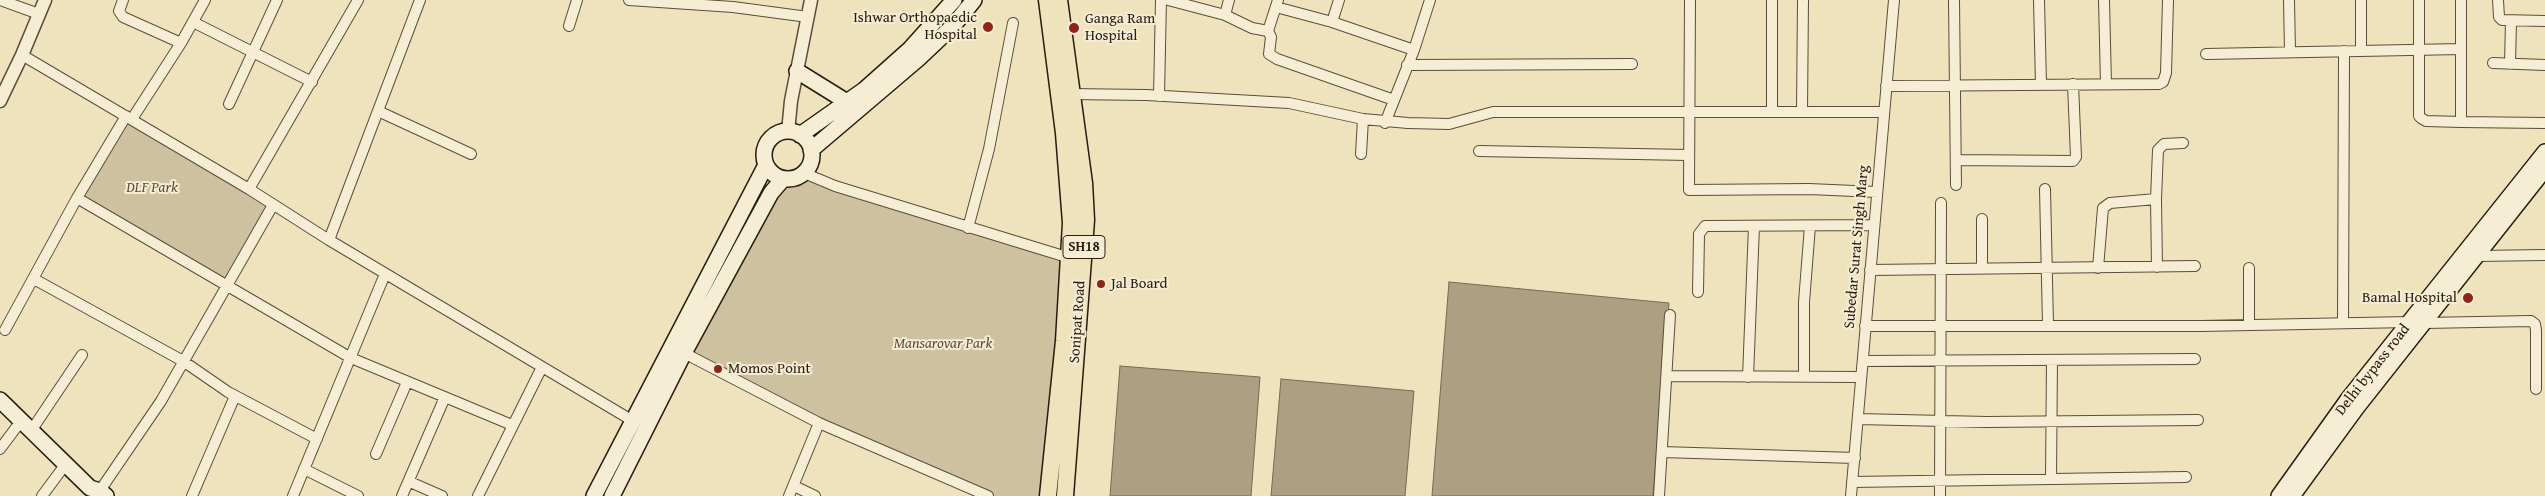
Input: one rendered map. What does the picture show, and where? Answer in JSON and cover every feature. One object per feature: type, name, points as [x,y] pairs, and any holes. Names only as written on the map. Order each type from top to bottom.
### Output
[{"type":"main road","points":[[794,133],[846,102],[910,49],[954,0]]},
{"type":"main road","points":[[811,150],[918,59],[953,26],[974,0]]},
{"type":"main road","name":"Sonipat Road","points":[[1048,0],[1084,183],[1086,220],[1048,496]]},
{"type":"main road","name":"Sonipat Road","points":[[1059,0],[1067,94],[1070,186],[1070,342],[1065,496]]},
{"type":"main road","points":[[797,71],[846,102]]},
{"type":"main road","points":[[594,496],[766,165],[765,148],[769,141],[781,132],[794,133],[807,142],[811,150],[811,160],[804,173],[795,178],[783,179],[773,174],[766,165]]},
{"type":"main road","name":"Delhi bypass road","points":[[2279,496],[2349,398],[2417,323],[2469,260],[2544,161]]},
{"type":"main road","points":[[612,496],[684,354],[771,192],[783,179]]},
{"type":"main road","name":"Delhi bypass road","points":[[2292,496],[2417,323]]},
{"type":"main road","points":[[0,400],[97,493]]},
{"type":"street","points":[[0,0],[39,14]]},
{"type":"street","points":[[1,97],[22,55],[45,0]]},
{"type":"street","points":[[122,0],[119,11],[123,17],[181,44]]},
{"type":"street","points":[[5,330],[77,198],[129,118],[181,44],[205,0]]},
{"type":"street","points":[[229,104],[277,0]]},
{"type":"street","points":[[250,189],[358,0]]},
{"type":"street","points":[[329,240],[420,0]]},
{"type":"street","points":[[569,26],[577,0]]},
{"type":"street","points":[[629,0],[712,3],[808,17]]},
{"type":"street","points":[[794,133],[797,71],[811,0]]},
{"type":"street","points":[[1159,96],[1162,0]]},
{"type":"street","points":[[1168,0],[1190,2],[1252,28],[1268,31]]},
{"type":"street","points":[[1224,15],[1229,0]]},
{"type":"street","points":[[1332,22],[1340,0]]},
{"type":"street","points":[[1385,123],[1414,50],[1430,0]]},
{"type":"street","points":[[1690,0],[1690,112],[1687,186],[1692,192],[1809,189],[1877,192]]},
{"type":"street","points":[[1772,0],[1772,112]]},
{"type":"street","points":[[1802,112],[1803,0]]},
{"type":"street","name":"Subedar Surat Singh Marg","points":[[1851,496],[1894,0]]},
{"type":"street","points":[[1954,0],[1956,185]]},
{"type":"street","points":[[2039,0],[2041,84]]},
{"type":"street","points":[[2104,0],[2106,84]]},
{"type":"street","points":[[1886,86],[2163,82],[2166,73],[2168,0]]},
{"type":"street","points":[[2289,0],[2290,52]]},
{"type":"street","points":[[2361,0],[2361,51]]},
{"type":"street","points":[[2419,0],[2419,116],[2426,121],[2545,123]]},
{"type":"street","points":[[2461,122],[2462,0]]},
{"type":"street","points":[[2498,0],[2499,17],[2502,20],[2545,21]]},
{"type":"street","points":[[1394,100],[1277,59],[1269,54],[1271,37],[1268,31],[1277,4],[1414,50]]},
{"type":"street","points":[[2510,64],[2511,21]]},
{"type":"street","points":[[193,22],[312,82]]},
{"type":"street","points":[[968,228],[989,149],[1014,23]]},
{"type":"street","points":[[2206,54],[2461,48]]},
{"type":"street","points":[[2343,323],[2344,51]]},
{"type":"street","points":[[22,55],[250,189],[385,274],[633,421]]},
{"type":"street","points":[[2493,63],[2545,65]]},
{"type":"street","points":[[1407,65],[1632,64]]},
{"type":"street","points":[[1956,160],[2073,161],[2076,158],[2073,84]]},
{"type":"street","points":[[1067,94],[1289,102],[1363,120],[1385,123],[1449,124],[1493,112],[1884,112]]},
{"type":"street","points":[[378,111],[471,154]]},
{"type":"street","points":[[1361,154],[1363,120]]},
{"type":"street","points":[[2157,267],[2156,199],[2158,150],[2164,144],[2183,143]]},
{"type":"street","points":[[1479,152],[1688,156]]},
{"type":"street","points":[[804,173],[835,186],[1070,258]]},
{"type":"street","points":[[2045,189],[2048,326]]},
{"type":"street","points":[[77,198],[225,286],[352,358],[512,425]]},
{"type":"street","points":[[2098,268],[2103,208],[2110,203],[2156,199]]},
{"type":"street","points":[[1940,496],[1942,421],[1941,203]]},
{"type":"street","points":[[97,493],[161,401],[273,205]]},
{"type":"street","points":[[1982,219],[1982,269]]},
{"type":"street","points":[[1698,292],[1701,229],[1705,226],[1874,225]]},
{"type":"street","points":[[1748,377],[1754,226]]},
{"type":"street","points":[[1804,375],[1804,302],[1810,226]]},
{"type":"street","points":[[2469,260],[2545,255]]},
{"type":"street","points":[[1870,270],[2195,266]]},
{"type":"street","points":[[2249,268],[2249,325]]},
{"type":"street","points":[[293,496],[352,358],[385,274]]},
{"type":"street","points":[[34,279],[183,361],[236,396],[317,439]]},
{"type":"street","points":[[1659,496],[1670,315]]},
{"type":"street","points":[[1866,326],[2249,325],[2531,321],[2535,324],[2536,330],[2536,389]]},
{"type":"street","points":[[684,354],[819,423],[967,492],[988,496]]},
{"type":"street","points":[[0,448],[26,426],[82,355]]},
{"type":"street","points":[[1863,361],[2195,359]]},
{"type":"street","points":[[2051,479],[2052,360]]},
{"type":"street","points":[[478,496],[542,367]]},
{"type":"street","points":[[1667,376],[1748,377],[1804,375],[1810,378],[1861,377]]},
{"type":"street","points":[[376,454],[407,382]]},
{"type":"street","points":[[192,496],[236,396]]},
{"type":"street","points":[[402,496],[410,482],[445,397]]},
{"type":"street","points":[[1858,419],[1942,421],[2198,420]]},
{"type":"street","points":[[815,496],[791,491],[819,423]]},
{"type":"street","points":[[1662,452],[1855,458]]},
{"type":"street","points":[[42,496],[66,465]]},
{"type":"street","points":[[304,469],[358,496]]},
{"type":"street","points":[[1852,482],[2186,477]]},
{"type":"street","points":[[410,482],[442,496]]},
{"type":"green space","name":"DLF Park","points":[[126,118],[271,205],[225,286],[80,199]]},
{"type":"green space","name":"Mansarovar Park","points":[[801,175],[1072,257],[1052,496],[991,496],[821,421],[685,352],[783,179]]},
{"type":"shaded area","points":[[1449,282],[1669,303],[1653,496],[1432,496]]},
{"type":"shaded area","points":[[1120,366],[1260,377],[1251,496],[1110,496]]},
{"type":"shaded area","points":[[1281,379],[1414,391],[1405,496],[1271,496]]},
{"type":"place","name":"Ishwar Orthopaedic Hospital","points":[[988,27]]},
{"type":"place","name":"Ganga Ram Hospital","points":[[1074,28]]},
{"type":"place","name":"Jal Board","points":[[1101,284]]},
{"type":"place","name":"Bamal Hospital","points":[[2468,298]]},
{"type":"place","name":"Momos Point","points":[[718,369]]}]
